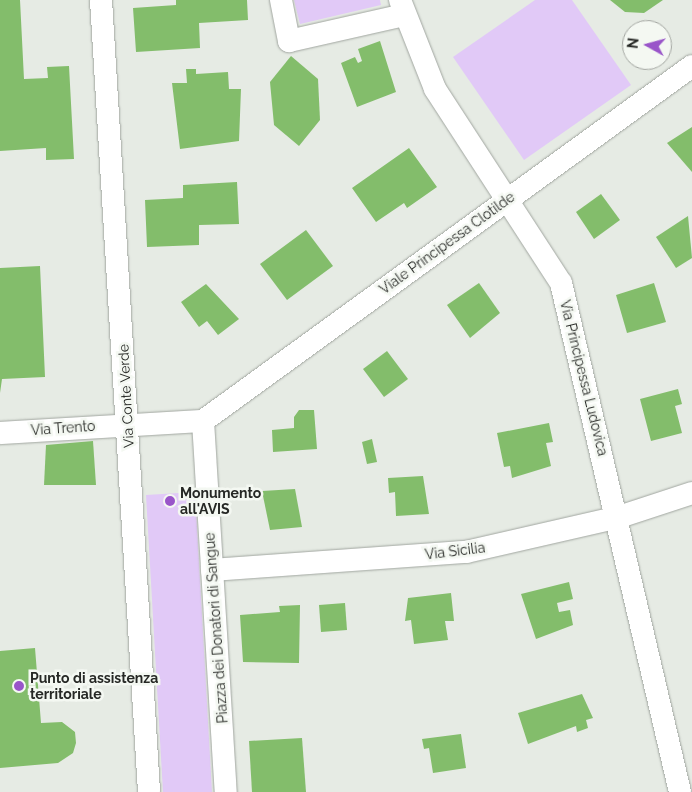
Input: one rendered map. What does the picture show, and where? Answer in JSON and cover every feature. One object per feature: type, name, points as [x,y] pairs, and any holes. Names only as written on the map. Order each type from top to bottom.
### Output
[{"type":"street","name":"Via Conte Verde","points":[[101,0],[149,792]]},
{"type":"street","points":[[281,0],[289,41],[402,8]]},
{"type":"street","name":"Via Principessa Ludovica","points":[[402,8],[435,89],[561,283],[619,517],[680,792]]},
{"type":"street","name":"Viale Principessa Clotilde","points":[[202,421],[692,66]]},
{"type":"street","points":[[126,424],[202,421]]},
{"type":"street","name":"Piazza dei Donatori di Sangue","points":[[202,421],[226,792]]},
{"type":"street","name":"Via Trento","points":[[0,433],[126,424]]},
{"type":"street","name":"Via Sicilia","points":[[212,570],[466,552],[619,517],[692,493]]},
{"type":"shaded area","points":[[294,0],[380,0],[381,5],[300,24]]},
{"type":"shaded area","points":[[535,0],[572,0],[631,85],[524,160],[453,57]]},
{"type":"shaded area","points":[[195,492],[212,792],[163,792],[146,495]]},
{"type":"building","points":[[0,0],[20,0],[24,79],[48,78],[47,67],[69,66],[74,159],[46,160],[46,148],[0,151]]},
{"type":"building","points":[[176,0],[247,0],[248,20],[199,23],[200,48],[136,52],[133,8],[176,5]]},
{"type":"building","points":[[610,0],[663,0],[644,13],[625,12]]},
{"type":"building","points":[[380,41],[396,92],[357,107],[341,63],[355,57],[358,63],[362,61],[358,49]]},
{"type":"building","points":[[291,56],[318,79],[320,120],[299,146],[274,125],[270,82]]},
{"type":"building","points":[[186,69],[196,69],[196,74],[228,72],[229,89],[241,89],[239,141],[180,149],[172,83],[187,83]]},
{"type":"building","points":[[692,127],[692,172],[667,143]]},
{"type":"building","points":[[409,148],[437,187],[407,208],[404,203],[376,222],[352,188]]},
{"type":"building","points":[[237,182],[239,224],[199,225],[199,245],[147,247],[145,200],[183,198],[183,185]]},
{"type":"building","points":[[601,194],[620,220],[594,239],[576,212]]},
{"type":"building","points":[[688,216],[692,258],[676,268],[656,237]]},
{"type":"building","points":[[306,230],[333,266],[287,300],[260,264]]},
{"type":"building","points":[[40,266],[45,377],[2,379],[0,393],[0,268]]},
{"type":"building","points":[[479,283],[500,313],[470,338],[447,305]]},
{"type":"building","points":[[654,283],[666,322],[627,333],[616,295]]},
{"type":"building","points":[[206,284],[239,319],[218,335],[207,321],[199,327],[181,302]]},
{"type":"building","points":[[387,351],[408,379],[384,397],[363,369]]},
{"type":"building","points":[[678,389],[682,404],[675,406],[682,433],[651,441],[640,399]]},
{"type":"building","points":[[299,410],[314,410],[317,449],[273,452],[272,430],[294,428],[294,417]]},
{"type":"building","points":[[549,423],[553,442],[546,443],[551,466],[512,478],[510,466],[504,467],[497,433]]},
{"type":"building","points":[[372,439],[377,462],[367,464],[362,442]]},
{"type":"building","points":[[93,441],[96,485],[44,485],[46,445]]},
{"type":"building","points":[[423,476],[429,514],[396,516],[395,492],[389,493],[388,478]]},
{"type":"building","points":[[295,489],[302,527],[270,530],[262,491]]},
{"type":"building","points":[[569,582],[573,599],[557,603],[559,612],[570,610],[573,625],[536,639],[521,594]]},
{"type":"building","points":[[451,593],[454,621],[445,621],[448,640],[414,644],[411,620],[405,621],[408,598]]},
{"type":"building","points":[[345,603],[347,630],[321,632],[319,605]]},
{"type":"building","points":[[300,605],[299,663],[243,662],[240,615],[280,612],[279,606]]},
{"type":"building","name":"Punto di assistenza territoriale","points":[[35,648],[41,723],[62,722],[75,732],[76,743],[73,753],[58,763],[0,768],[0,651]]},
{"type":"building","points":[[582,694],[593,718],[586,720],[588,728],[577,732],[576,726],[528,744],[518,713]]},
{"type":"building","points":[[461,734],[466,768],[433,773],[429,748],[424,749],[422,739]]},
{"type":"building","points":[[302,738],[306,792],[252,792],[249,741]]},
{"type":"place","name":"Monumento all'AVIS","points":[[170,501]]},
{"type":"place","name":"Punto di assistenza territoriale","points":[[19,686]]}]
